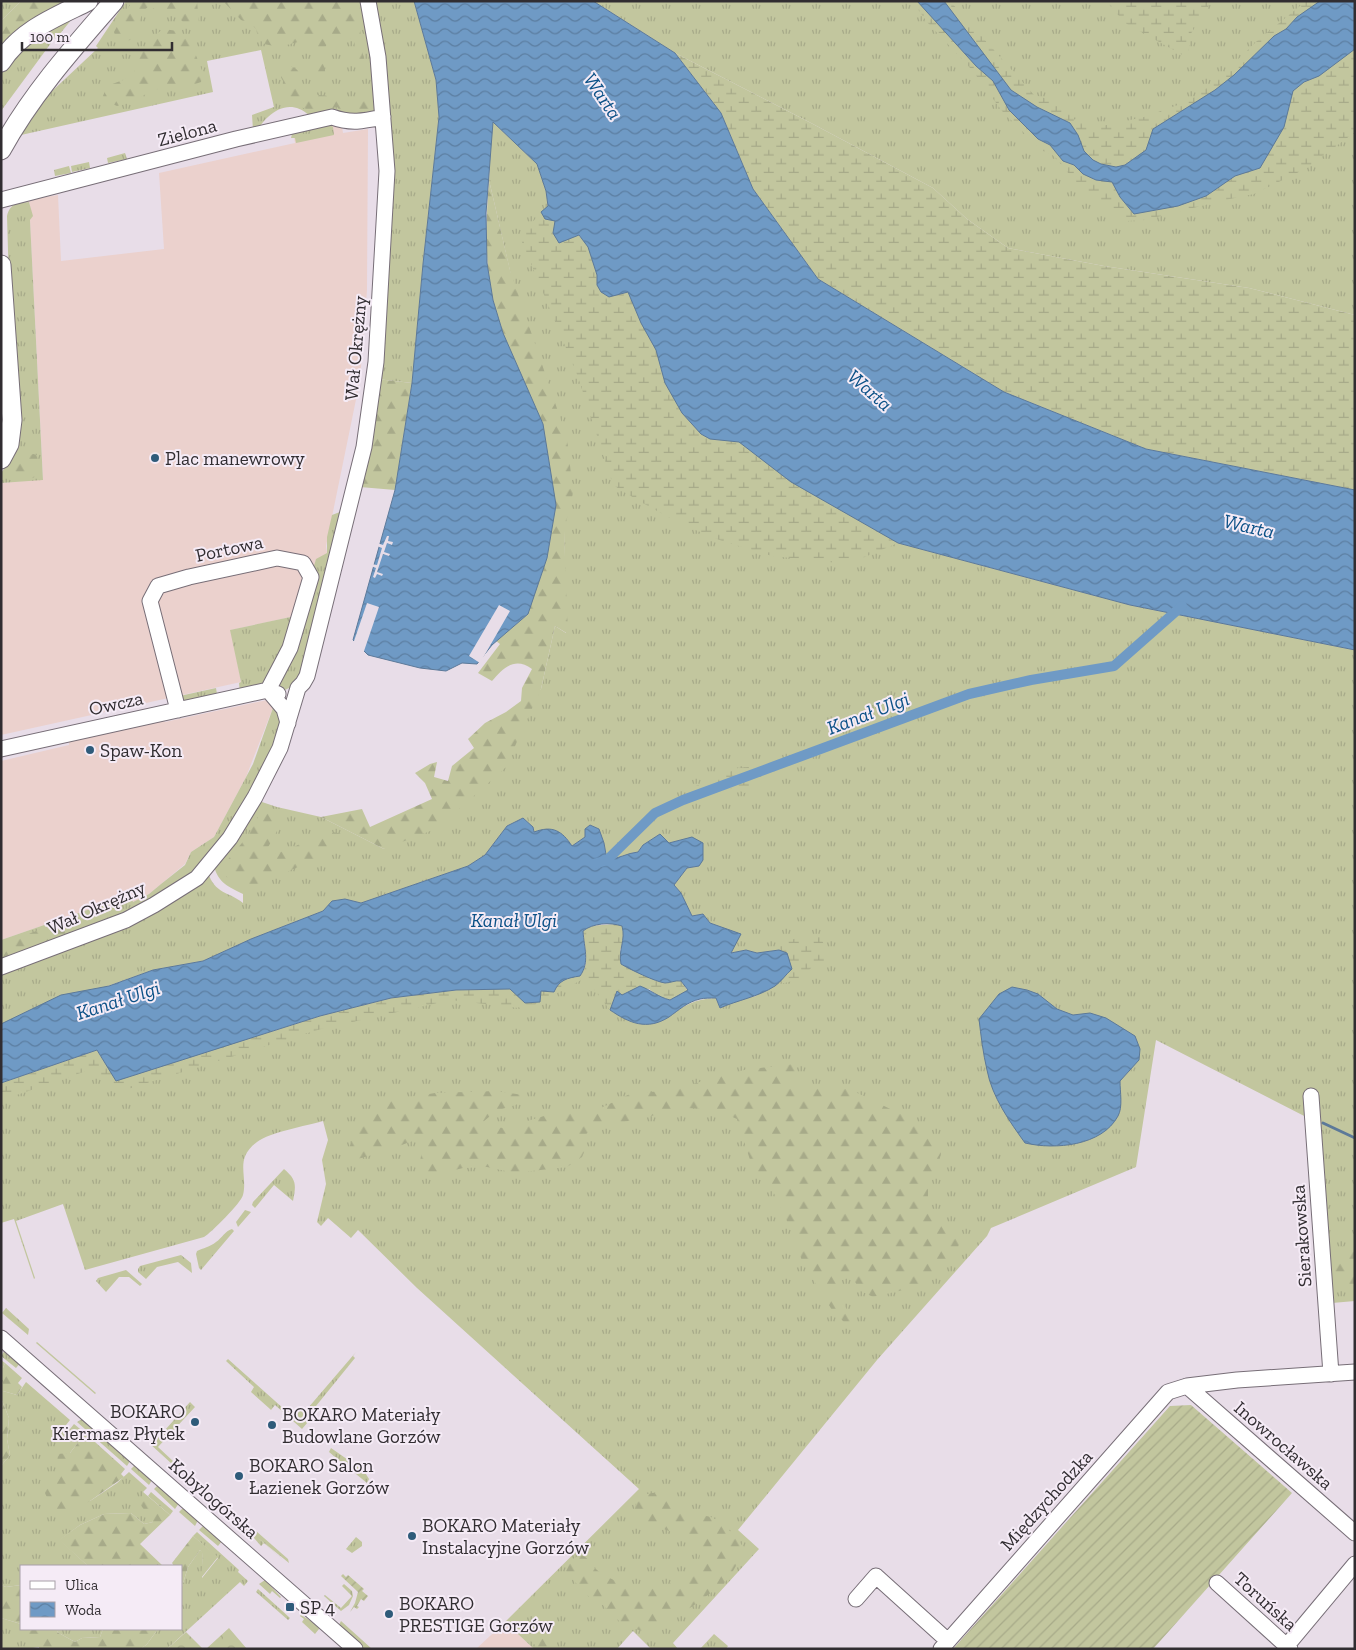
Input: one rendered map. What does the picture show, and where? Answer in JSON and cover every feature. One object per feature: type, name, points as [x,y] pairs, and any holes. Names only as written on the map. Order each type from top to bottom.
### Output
[{"type":"main road","points":[[1,62],[15,45],[32,30],[88,1]]},
{"type":"main road","points":[[3,140],[57,50],[99,1]]},
{"type":"main road","points":[[3,140],[63,60],[114,1]]},
{"type":"main road","points":[[1,266],[12,420],[9,444],[1,459]]},
{"type":"street","name":"Wał Okrężny","points":[[1,967],[126,920],[197,878],[230,838],[255,797],[280,748],[298,688],[304,683],[306,676],[364,447],[372,399],[378,343],[387,172],[378,57],[368,1]]},
{"type":"street","name":"Zielona","points":[[1,200],[236,139],[332,117],[344,122],[362,122],[383,117]]},
{"type":"street","name":"Portowa","points":[[178,710],[150,601],[158,586],[188,577],[277,558],[303,563],[311,577],[290,648],[268,690]]},
{"type":"street","points":[[268,690],[278,694],[298,688]]},
{"type":"street","points":[[268,690],[284,710],[288,722]]},
{"type":"street","name":"Owcza","points":[[1,749],[268,690]]},
{"type":"street","name":"Sierakowska","points":[[1311,1096],[1330,1374]]},
{"type":"street","name":"Kobylogórska","points":[[1,1338],[356,1649]]},
{"type":"street","points":[[1187,1386],[1237,1380],[1355,1372]]},
{"type":"street","name":"Inowrocławska","points":[[1187,1386],[1355,1533]]},
{"type":"street","name":"Międzychodzka","points":[[945,1645],[1168,1392],[1187,1386]]},
{"type":"street","points":[[1286,1648],[1355,1564]]},
{"type":"street","points":[[856,1599],[876,1576],[945,1645]]},
{"type":"street","name":"Toruńska","points":[[1216,1583],[1286,1648]]},
{"type":"shaded area","points":[[337,124],[342,127],[343,133],[368,129],[367,290],[360,380],[326,546],[327,553],[311,577],[295,616],[231,630],[241,682],[1,735],[1,483],[43,479],[30,220],[32,216],[29,202],[26,200],[58,195],[61,261],[164,249],[159,173],[295,143],[293,132]]},
{"type":"shaded area","points":[[267,700],[274,705],[246,777],[214,837],[191,852],[185,864],[149,894],[133,902],[131,896],[116,900],[1,940],[1,761],[69,745],[69,740]]},
{"type":"shaded area","points":[[505,1622],[534,1649],[476,1649]]},
{"type":"green space","points":[[1,1],[21,1],[1,21]]},
{"type":"green space","points":[[21,1],[69,1],[1,51],[1,21]]},
{"type":"green space","points":[[126,1],[414,1],[436,80],[439,117],[412,383],[377,379],[390,202],[375,111],[371,115],[338,112],[336,109],[309,115],[299,109],[288,107],[273,113],[253,130],[252,115],[274,107],[261,50],[207,61],[213,92],[21,135],[49,94],[98,48],[96,46]]},
{"type":"green space","points":[[133,1],[197,1],[199,23],[197,27],[186,25],[178,17],[167,15],[148,7],[143,11],[136,32],[130,40],[118,44],[114,32]]},
{"type":"green space","points":[[223,1],[359,1],[364,61],[357,60],[352,56],[355,47],[354,40],[343,37],[333,39],[326,45],[324,51],[325,76],[315,77],[309,70],[319,49],[315,42],[298,42],[279,47],[264,44],[258,37],[256,29],[250,23],[241,20]]},
{"type":"green space","points":[[593,1],[1355,1],[1355,315],[1249,288],[1104,266],[1008,248],[967,219],[933,188],[675,53]]},
{"type":"green space","points":[[912,1],[950,1],[1034,95],[1061,103],[1075,120],[1102,126],[1144,117],[1189,101],[1218,79],[1257,41],[1306,1],[1355,1],[1355,132],[1307,168],[1254,194],[1145,220],[1127,221],[1090,199],[1054,156],[1041,150],[1002,111],[972,70],[927,22]]},
{"type":"green space","points":[[1106,1],[1212,1],[1190,35],[1188,58],[1125,23]]},
{"type":"green space","points":[[72,19],[57,35],[1,111],[1,72],[11,58],[22,46]]},
{"type":"green space","points":[[163,29],[178,31],[186,38],[195,53],[203,73],[201,82],[181,89],[164,88],[152,90],[135,101],[117,106],[106,101],[103,96],[107,86],[123,80],[134,72],[143,50],[154,36]]},
{"type":"green space","points":[[675,53],[933,188],[967,219],[1008,248],[1104,266],[1249,288],[1355,315],[1355,490],[1146,449],[1004,392],[818,279],[753,189],[721,113]]},
{"type":"green space","points":[[280,62],[296,69],[300,76],[302,89],[307,94],[352,98],[362,96],[374,97],[375,105],[364,114],[353,118],[337,107],[314,111],[286,103],[282,97],[283,81],[275,66]]},
{"type":"green space","points":[[492,121],[537,164],[546,191],[548,206],[898,543],[1130,605],[1355,650],[1355,1301],[1332,1303],[1312,1120],[1156,1040],[1136,1167],[991,1228],[987,1236],[877,1360],[738,1530],[759,1549],[673,1643],[678,1649],[651,1649],[633,1631],[617,1649],[534,1649],[505,1622],[639,1489],[417,1288],[358,1230],[351,1238],[328,1218],[321,1226],[317,1222],[326,1184],[322,1160],[328,1140],[323,1121],[270,1135],[250,1148],[244,1161],[244,1188],[241,1199],[225,1218],[204,1237],[85,1270],[63,1204],[16,1221],[34,1279],[14,1219],[1,1223],[1,1083],[243,1039],[585,970],[667,1018],[684,1006],[696,1001],[716,998],[720,1008],[737,1000],[756,996],[779,950],[757,953],[746,950],[731,953],[740,934],[710,923],[703,914],[692,916],[681,893],[674,885],[687,868],[698,866],[681,840],[669,843],[660,834],[643,845],[638,852],[607,860],[599,829],[590,825],[585,837],[572,846],[567,839],[534,832],[533,827],[523,818],[507,826],[485,855],[468,866],[361,903],[345,899],[333,901],[323,911],[251,939],[203,961],[153,970],[1,1024],[1,972],[208,872],[218,889],[243,903],[243,894],[229,887],[221,880],[214,866],[259,801],[321,817],[384,849],[541,689],[555,626],[566,633],[564,531],[544,418],[489,180]]},
{"type":"green space","points":[[330,125],[333,127],[334,135],[296,143],[295,138],[291,138],[292,134]]},
{"type":"green space","points":[[125,153],[127,159],[108,163],[107,158]]},
{"type":"green space","points":[[89,162],[90,168],[72,172],[71,166]]},
{"type":"green space","points":[[69,166],[71,173],[55,176],[54,170]]},
{"type":"green space","points":[[489,180],[510,270],[567,438],[573,493],[564,531],[568,634],[555,626],[541,689],[505,768],[438,828],[384,849],[321,817],[362,809],[370,827],[432,799],[425,783],[415,773],[437,762],[434,777],[448,781],[452,766],[474,748],[468,739],[485,723],[506,712],[521,701],[522,688],[532,669],[526,665],[510,665],[492,681],[478,673],[500,644],[496,641],[528,614],[503,333],[494,304],[488,270]]},
{"type":"green space","points":[[29,202],[33,216],[30,220],[43,480],[1,483],[1,473],[14,455],[7,216],[12,206],[18,203]]},
{"type":"green space","points":[[541,212],[545,219],[557,222],[576,233],[589,251],[596,273],[597,285],[609,297],[628,292],[641,323],[656,350],[665,383],[682,413],[710,439],[739,442],[791,482],[898,543],[848,564],[772,556],[722,541],[681,524],[613,485],[578,377],[520,237]]},
{"type":"green space","points":[[377,379],[412,383],[395,490],[360,487]]},
{"type":"green space","points":[[33,454],[37,455],[38,475],[27,479],[16,476],[14,467],[19,460]]},
{"type":"green space","points":[[345,510],[326,587],[297,684],[283,691],[268,690],[290,648],[316,559],[327,553],[327,537],[332,515]]},
{"type":"green space","points":[[295,616],[285,642],[259,691],[240,694],[239,683],[241,682],[230,630]]},
{"type":"green space","points":[[216,688],[218,700],[178,707],[175,697]]},
{"type":"green space","points":[[274,705],[285,720],[244,812],[197,871],[164,896],[1,963],[1,940],[131,895],[133,902],[149,894],[185,865],[191,852],[214,837],[253,764]]},
{"type":"green space","points":[[770,765],[767,776],[759,786],[744,793],[734,787],[706,804],[688,788],[703,784],[738,768]]},
{"type":"green space","points":[[266,812],[279,813],[283,820],[266,851],[273,854],[290,849],[324,832],[346,835],[347,843],[269,880],[250,885],[237,883],[225,876],[225,863],[247,837],[258,817]]},
{"type":"green space","points":[[93,915],[99,918],[90,924],[1,959],[1,944],[77,916]]},
{"type":"green space","points":[[615,924],[623,926],[625,935],[620,951],[675,980],[681,981],[688,991],[670,1000],[659,997],[649,989],[635,990],[621,995],[617,991],[610,1010],[585,978],[527,1009],[451,1000],[321,1029],[115,1093],[92,1069],[1,1102],[1,1083],[97,1050],[116,1081],[320,1016],[391,998],[456,990],[510,989],[525,1003],[541,991],[557,985],[565,978],[580,976],[586,960],[583,931],[589,926]]},
{"type":"green space","points":[[819,935],[826,948],[824,961],[811,968],[801,979],[776,985],[792,969],[787,953],[779,950],[781,944],[794,939]]},
{"type":"green space","points":[[794,1064],[799,1085],[823,1085],[849,1089],[911,1119],[935,1137],[941,1154],[928,1190],[928,1206],[958,1230],[960,1240],[955,1260],[925,1285],[873,1297],[861,1291],[851,1276],[840,1281],[839,1296],[850,1315],[850,1323],[845,1323],[832,1310],[802,1261],[793,1234],[772,1189],[751,1163],[737,1119],[717,1110],[687,1108],[592,1129],[583,1137],[585,1150],[582,1157],[567,1167],[514,1173],[487,1167],[463,1168],[434,1175],[421,1172],[420,1162],[423,1144],[415,1140],[383,1152],[343,1163],[356,1131],[378,1105],[399,1099],[435,1093],[496,1091],[523,1095],[521,1103],[496,1111],[483,1122],[483,1126],[504,1128],[544,1116],[599,1109],[632,1093],[667,1091],[744,1070]]},
{"type":"green space","points":[[284,1169],[291,1176],[294,1183],[293,1201],[274,1185],[255,1208],[252,1205],[253,1202]]},
{"type":"green space","points":[[245,1210],[251,1212],[238,1227],[236,1222]]},
{"type":"green space","points":[[232,1229],[234,1231],[201,1270],[196,1254],[197,1251],[214,1244],[227,1231]]},
{"type":"green space","points":[[1341,1246],[1355,1248],[1355,1291],[1342,1282],[1333,1270]]},
{"type":"green space","points":[[181,1255],[191,1263],[192,1273],[178,1262],[157,1267],[146,1279],[138,1272],[140,1266]]},
{"type":"green space","points":[[126,1270],[142,1284],[140,1286],[129,1277],[119,1277],[106,1292],[96,1281],[98,1278]]},
{"type":"green space","points":[[6,1308],[29,1329],[28,1335],[2,1313]]},
{"type":"green space","points":[[37,1342],[96,1393],[36,1343]]},
{"type":"green space","points":[[5,1350],[21,1362],[16,1368],[1,1356]]},
{"type":"green space","points":[[356,1352],[353,1356],[355,1358],[316,1406],[319,1409],[302,1429],[275,1405],[271,1410],[251,1392],[254,1387],[226,1361],[228,1359],[284,1409],[300,1410],[308,1408]]},
{"type":"green space","points":[[1,1360],[5,1363],[3,1368],[3,1391],[17,1395],[26,1382],[70,1420],[66,1425],[70,1429],[74,1424],[85,1433],[70,1453],[90,1501],[117,1483],[129,1472],[147,1488],[143,1492],[153,1522],[144,1524],[131,1513],[104,1514],[80,1525],[60,1540],[87,1565],[20,1565],[20,1585],[6,1587],[1,1585],[1,1466],[10,1455],[7,1439],[9,1418],[1,1398]]},
{"type":"green space","points":[[5,1363],[22,1378],[18,1383],[22,1387],[17,1395],[3,1391],[3,1368]]},
{"type":"green space","points":[[1,1398],[9,1418],[7,1439],[10,1455],[1,1466]]},
{"type":"green space","points":[[190,1402],[195,1407],[158,1447],[174,1462],[172,1464],[149,1443],[157,1439]]},
{"type":"green space","points":[[1191,1405],[1292,1493],[1153,1649],[953,1649],[1170,1406]]},
{"type":"green space","points":[[82,1419],[130,1461],[127,1466],[77,1422]]},
{"type":"green space","points":[[85,1433],[125,1469],[121,1474],[124,1477],[90,1501],[62,1515],[51,1504],[40,1481],[59,1471],[57,1454],[70,1453]]},
{"type":"green space","points":[[331,1448],[364,1471],[369,1479],[367,1483],[329,1452]]},
{"type":"green space","points":[[135,1465],[152,1480],[149,1485],[131,1469]]},
{"type":"green space","points":[[157,1486],[161,1486],[179,1503],[175,1509],[154,1489]]},
{"type":"green space","points":[[143,1492],[170,1515],[140,1544],[162,1565],[87,1565],[59,1540],[80,1525],[104,1514],[131,1513],[144,1524],[153,1522],[140,1504]]},
{"type":"green space","points":[[151,1492],[173,1511],[170,1515],[148,1496]]},
{"type":"green space","points":[[659,1492],[673,1497],[699,1515],[711,1517],[721,1523],[745,1550],[729,1578],[723,1584],[690,1608],[668,1615],[643,1631],[624,1626],[602,1604],[585,1594],[566,1571],[571,1560],[580,1555],[585,1557],[597,1570],[619,1582],[637,1587],[655,1588],[666,1586],[692,1571],[699,1561],[700,1550],[681,1537],[643,1521],[636,1515],[635,1506],[641,1497]]},
{"type":"green space","points":[[183,1508],[187,1508],[198,1520],[195,1526],[179,1512]]},
{"type":"green space","points":[[239,1521],[245,1527],[248,1524],[288,1559],[289,1563],[258,1538],[264,1543],[261,1546]]},
{"type":"green space","points":[[203,1526],[222,1541],[218,1546],[199,1530]]},
{"type":"green space","points":[[197,1532],[239,1570],[238,1572],[248,1581],[244,1586],[240,1582],[167,1649],[141,1649],[157,1630],[182,1630],[182,1587],[188,1567],[200,1550],[203,1552],[202,1578],[218,1558],[193,1536]]},
{"type":"green space","points":[[193,1536],[218,1557],[201,1578],[203,1553],[200,1550],[188,1567],[182,1587],[182,1565],[173,1565],[172,1563]]},
{"type":"green space","points":[[356,1537],[362,1542],[362,1546],[352,1553],[346,1549]]},
{"type":"green space","points":[[343,1574],[346,1577],[348,1575],[364,1589],[362,1591],[368,1596],[364,1601],[361,1599],[357,1609],[354,1607],[350,1612],[358,1592],[341,1576]]},
{"type":"green space","points":[[265,1580],[280,1598],[272,1591],[270,1594],[259,1584]]},
{"type":"green space","points":[[344,1584],[352,1591],[353,1596],[349,1605],[341,1611],[324,1596],[341,1608],[352,1596],[342,1586]]},
{"type":"green space","points":[[1,1585],[6,1587],[20,1585],[20,1624],[1,1618]]},
{"type":"green space","points":[[258,1589],[290,1618],[288,1620],[256,1592]]},
{"type":"green space","points":[[301,1615],[318,1625],[319,1629],[315,1634],[302,1622],[304,1619]]},
{"type":"green space","points":[[1,1618],[20,1624],[20,1630],[27,1630],[27,1649],[1,1649]]},
{"type":"green space","points":[[341,1621],[372,1649],[364,1649],[342,1629],[339,1625]]},
{"type":"green space","points":[[530,1626],[542,1631],[555,1649],[539,1649],[523,1633],[525,1628]]},
{"type":"green space","points":[[229,1628],[247,1649],[206,1649]]},
{"type":"green space","points":[[27,1630],[60,1630],[57,1632],[75,1642],[82,1638],[100,1637],[103,1630],[157,1630],[141,1649],[39,1649],[39,1647],[27,1649]]},
{"type":"green space","points":[[60,1630],[103,1630],[100,1637],[82,1638],[75,1642],[57,1632]]},
{"type":"green space","points":[[186,1632],[203,1649],[167,1649]]},
{"type":"green space","points":[[714,1634],[728,1646],[726,1649],[700,1649]]},
{"type":"water","name":"Warta","points":[[414,1],[593,1],[675,53],[721,113],[753,189],[818,279],[1004,392],[1146,449],[1355,490],[1355,650],[1130,605],[898,543],[791,482],[739,442],[710,439],[701,434],[682,413],[665,383],[656,350],[641,323],[628,292],[609,297],[601,292],[597,285],[597,275],[588,247],[579,235],[559,243],[553,233],[555,221],[545,219],[541,212],[548,206],[546,191],[537,164],[493,122],[486,213],[487,263],[493,300],[503,333],[543,424],[556,505],[547,558],[528,614],[492,645],[477,664],[462,663],[446,671],[420,668],[368,655],[353,640],[395,490],[412,383],[439,117],[436,80]]},
{"type":"water","points":[[917,1],[944,1],[1011,90],[1037,107],[1070,123],[1078,135],[1084,151],[1093,160],[1116,167],[1125,165],[1146,150],[1153,129],[1215,90],[1234,75],[1274,36],[1286,29],[1297,17],[1320,1],[1355,1],[1355,49],[1319,76],[1304,82],[1293,91],[1284,127],[1260,168],[1235,176],[1206,196],[1178,206],[1134,214],[1120,197],[1112,182],[1096,180],[1083,174],[1074,165],[1063,161],[1050,145],[1038,139],[1009,110],[993,81],[976,66]]},
{"type":"water","name":"Kanał Ulgi","points":[[523,818],[533,827],[534,832],[552,829],[565,836],[572,846],[585,837],[585,829],[590,825],[599,829],[607,860],[638,852],[643,845],[660,834],[669,843],[692,837],[703,843],[703,860],[699,866],[687,868],[674,885],[681,893],[692,916],[703,914],[710,923],[741,934],[731,953],[746,950],[757,953],[779,950],[787,953],[792,969],[775,986],[755,996],[720,1008],[716,998],[695,1000],[661,1021],[653,1024],[638,1024],[624,1019],[610,1010],[617,991],[622,995],[640,986],[670,1000],[688,990],[681,981],[661,982],[621,964],[622,926],[602,924],[592,926],[583,931],[586,960],[580,976],[564,980],[554,992],[541,991],[540,1002],[525,1003],[510,989],[456,990],[391,998],[320,1016],[116,1081],[97,1050],[1,1083],[1,1024],[61,995],[109,986],[153,970],[203,961],[251,939],[323,911],[332,901],[345,899],[361,903],[468,866],[485,855],[507,826]]},
{"type":"water","points":[[1012,987],[1038,994],[1057,1009],[1073,1015],[1090,1013],[1106,1018],[1135,1036],[1140,1049],[1139,1060],[1120,1081],[1120,1112],[1111,1126],[1101,1134],[1089,1140],[1063,1145],[1050,1146],[1025,1143],[1008,1118],[989,1080],[979,1019],[999,994]]},
{"type":"pier","points":[[387,536],[389,536],[388,541],[393,542],[392,545],[387,543],[384,552],[390,554],[389,556],[383,554],[377,572],[383,574],[382,576],[377,574],[375,578],[373,577],[376,568],[371,566],[371,564],[377,565],[382,548],[377,546],[377,543],[383,545]]},
{"type":"pier","points":[[367,603],[379,607],[363,654],[353,644]]},
{"type":"pier","points":[[499,605],[510,611],[480,663],[469,656]]},
{"type":"waterway","name":"Kanał Ulgi","points":[[594,864],[607,860],[655,813],[683,800],[969,694],[1031,680],[1114,666],[1182,606]]},
{"type":"waterway","points":[[1323,1123],[1355,1138]]},
{"type":"place","name":"Plac manewrowy","points":[[155,458]]},
{"type":"place","name":"Spaw-Kon","points":[[90,750]]},
{"type":"place","name":"BOKARO Kiermasz Płytek","points":[[195,1422]]},
{"type":"place","name":"BOKARO Materiały Budowlane Gorzów","points":[[272,1425]]},
{"type":"place","name":"BOKARO Salon Łazienek Gorzów","points":[[239,1476]]},
{"type":"place","name":"BOKARO Materiały Instalacyjne Gorzów","points":[[412,1536]]},
{"type":"place","name":"SP 4","points":[[290,1607]]},
{"type":"place","name":"BOKARO PRESTIGE Gorzów","points":[[389,1614]]}]
